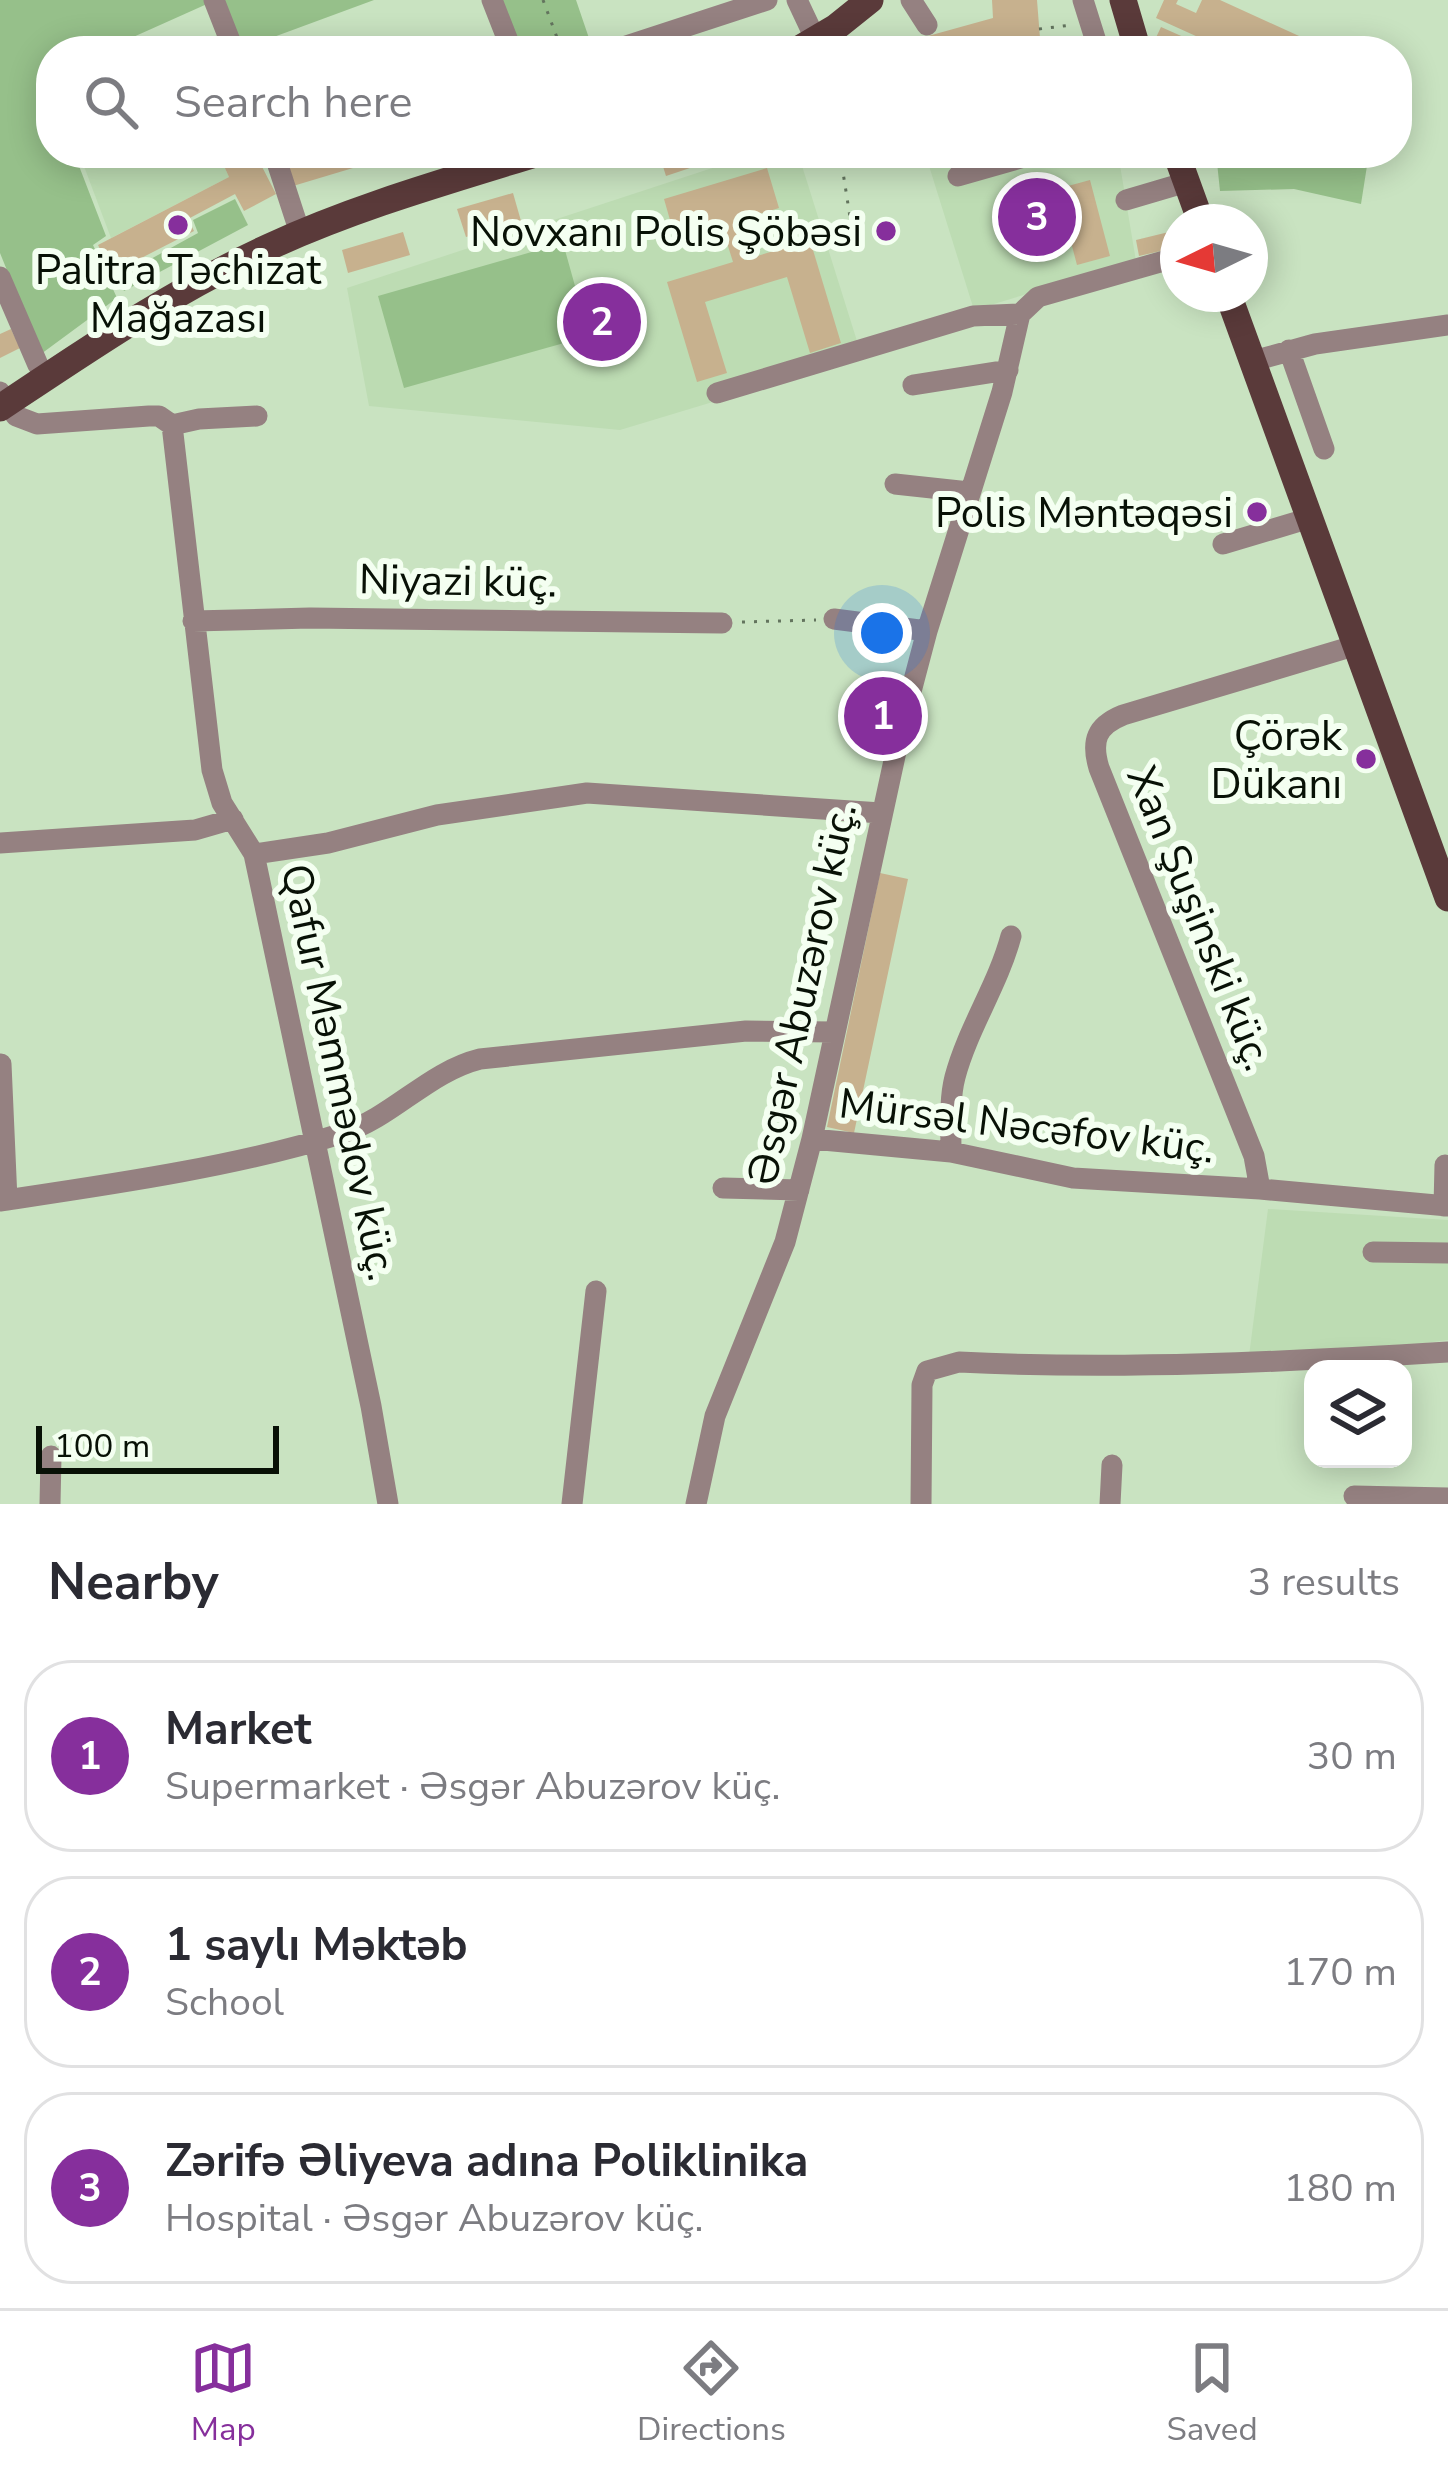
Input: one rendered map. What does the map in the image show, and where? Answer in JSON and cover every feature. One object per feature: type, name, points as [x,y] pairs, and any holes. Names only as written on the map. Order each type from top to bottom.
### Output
[{"type":"main road","points":[[828,36],[870,0]]},
{"type":"main road","points":[[846,36],[893,0]]},
{"type":"main road","points":[[2,399],[38,365],[182,275],[384,185],[440,168]]},
{"type":"main road","points":[[2,399],[297,226],[490,168]]},
{"type":"main road","points":[[1182,168],[1195,204]]},
{"type":"main road","points":[[1235,312],[1448,898]]},
{"type":"street","points":[[214,0],[228,36]]},
{"type":"street","points":[[492,0],[506,36]]},
{"type":"street","points":[[657,36],[767,0]]},
{"type":"street","points":[[796,0],[810,36]]},
{"type":"street","points":[[911,0],[927,26]]},
{"type":"street","points":[[1083,0],[1094,36]]},
{"type":"street","points":[[1098,36],[1130,16]]},
{"type":"street","points":[[279,168],[297,226]]},
{"type":"street","points":[[958,176],[986,168]]},
{"type":"street","points":[[1126,200],[1186,182]]},
{"type":"street","points":[[717,392],[974,316],[1020,314],[1038,297],[1160,262]]},
{"type":"street","points":[[0,278],[38,365]]},
{"type":"street","name":"Əsgər Abuzərov küç.","points":[[696,1504],[715,1416],[774,1274],[799,1190],[881,813],[927,631],[1008,370],[1020,314]]},
{"type":"street","points":[[1253,361],[1289,350],[1448,325]]},
{"type":"street","points":[[1289,350],[1324,449]]},
{"type":"street","points":[[913,385],[1008,370]]},
{"type":"street","points":[[2,399],[16,416],[37,424],[159,416],[172,425],[199,418],[257,416]]},
{"type":"street","name":"Qafur Məmmədov küç.","points":[[172,425],[212,770],[222,803],[254,854],[388,1504]]},
{"type":"street","points":[[896,484],[969,492]]},
{"type":"street","points":[[1223,544],[1310,518]]},
{"type":"street","points":[[834,620],[927,631]]},
{"type":"street","name":"Niyazi küç.","points":[[193,621],[722,623]]},
{"type":"street","name":"Xan Şuşinski küç.","points":[[1260,1189],[1254,1156],[1099,768],[1094,739],[1123,715],[1357,645]]},
{"type":"street","points":[[254,854],[328,843],[437,815],[587,793],[881,813]]},
{"type":"street","points":[[0,843],[195,830],[233,819]]},
{"type":"street","points":[[951,1152],[956,1071],[1002,971],[1012,936]]},
{"type":"street","name":"Mürsəl Nəcəfov küç.","points":[[3,1200],[219,1162],[314,1140],[364,1124],[442,1074],[480,1059],[746,1031],[836,1032]]},
{"type":"street","points":[[1,1064],[3,1200]]},
{"type":"street","name":"Mürsəl Nəcəfov küç.","points":[[812,1139],[951,1152],[1072,1178],[1446,1206]]},
{"type":"street","points":[[1445,1165],[1446,1206]]},
{"type":"street","points":[[723,1188],[799,1190]]},
{"type":"street","points":[[1373,1252],[1448,1253]]},
{"type":"street","points":[[572,1504],[596,1291]]},
{"type":"street","points":[[921,1504],[922,1385],[927,1371],[939,1365],[958,1361],[1090,1367],[1211,1365],[1448,1352]]},
{"type":"street","points":[[50,1504],[51,1456]]},
{"type":"street","points":[[1110,1504],[1112,1465]]},
{"type":"street","points":[[1354,1496],[1448,1498]]},
{"type":"path","points":[[543,0],[556,36]]},
{"type":"path","points":[[1039,28],[1084,36]]},
{"type":"path","points":[[842,168],[850,217]]},
{"type":"path","points":[[722,623],[834,620]]},
{"type":"shaded area","points":[[0,0],[205,0],[207,4],[136,36],[36,36],[36,168],[80,168],[106,236],[93,245],[117,298],[41,354],[0,253]]},
{"type":"shaded area","points":[[223,0],[374,0],[276,36],[236,36]]},
{"type":"shaded area","points":[[501,0],[576,0],[588,36],[515,36]]},
{"type":"shaded area","points":[[85,168],[225,168],[229,177],[111,238]]},
{"type":"shaded area","points":[[712,168],[803,168],[862,357],[620,430],[369,406],[347,288]]},
{"type":"shaded area","points":[[930,168],[1120,168],[1136,261],[974,310]]},
{"type":"shaded area","points":[[1218,168],[1367,168],[1361,204],[1294,189],[1220,191]]},
{"type":"shaded area","points":[[235,199],[248,225],[124,291],[118,277],[198,233],[193,220]]},
{"type":"shaded area","points":[[563,243],[589,336],[404,388],[378,296]]},
{"type":"shaded area","points":[[1268,1209],[1448,1220],[1448,1340],[1249,1356]]},
{"type":"building","points":[[992,0],[1037,0],[1040,36],[928,36],[993,18]]},
{"type":"building","points":[[1164,0],[1178,0],[1176,4],[1196,13],[1202,0],[1220,0],[1299,36],[1196,36],[1156,18]]},
{"type":"building","points":[[1161,27],[1181,36],[1157,36]]},
{"type":"building","points":[[225,168],[263,168],[276,194],[244,211],[235,194],[188,219],[194,231],[112,273],[98,245],[229,177]]},
{"type":"building","points":[[288,168],[353,168],[293,186]]},
{"type":"building","points":[[663,168],[690,168],[666,176]]},
{"type":"building","points":[[767,168],[779,208],[733,222],[744,260],[810,240],[841,343],[810,353],[787,277],[705,302],[727,373],[697,382],[667,282],[733,262],[722,227],[676,241],[664,199]]},
{"type":"building","points":[[1090,180],[1110,256],[1077,265],[1057,189]]},
{"type":"building","points":[[513,193],[521,221],[466,237],[457,209]]},
{"type":"building","points":[[403,232],[410,255],[348,273],[342,250]]},
{"type":"building","points":[[1160,234],[1160,251],[1139,256],[1136,240]]},
{"type":"building","points":[[11,329],[20,348],[0,358],[0,334]]},
{"type":"building","points":[[880,873],[908,879],[854,1133],[827,1127]]},
{"type":"place","name":"Zərifə Əliyeva adına Poliklinika","points":[[1037,217]]},
{"type":"place","name":"Palitra Təchizat Mağazası","points":[[178,225]]},
{"type":"place","name":"Novxanı Polis Şöbəsi","points":[[886,231]]},
{"type":"place","name":"1 saylı Məktəb","points":[[602,322]]},
{"type":"place","name":"Polis Məntəqəsi","points":[[1257,512]]},
{"type":"place","name":"Market","points":[[883,716]]},
{"type":"place","name":"Çörək Dükanı","points":[[1366,759]]}]
